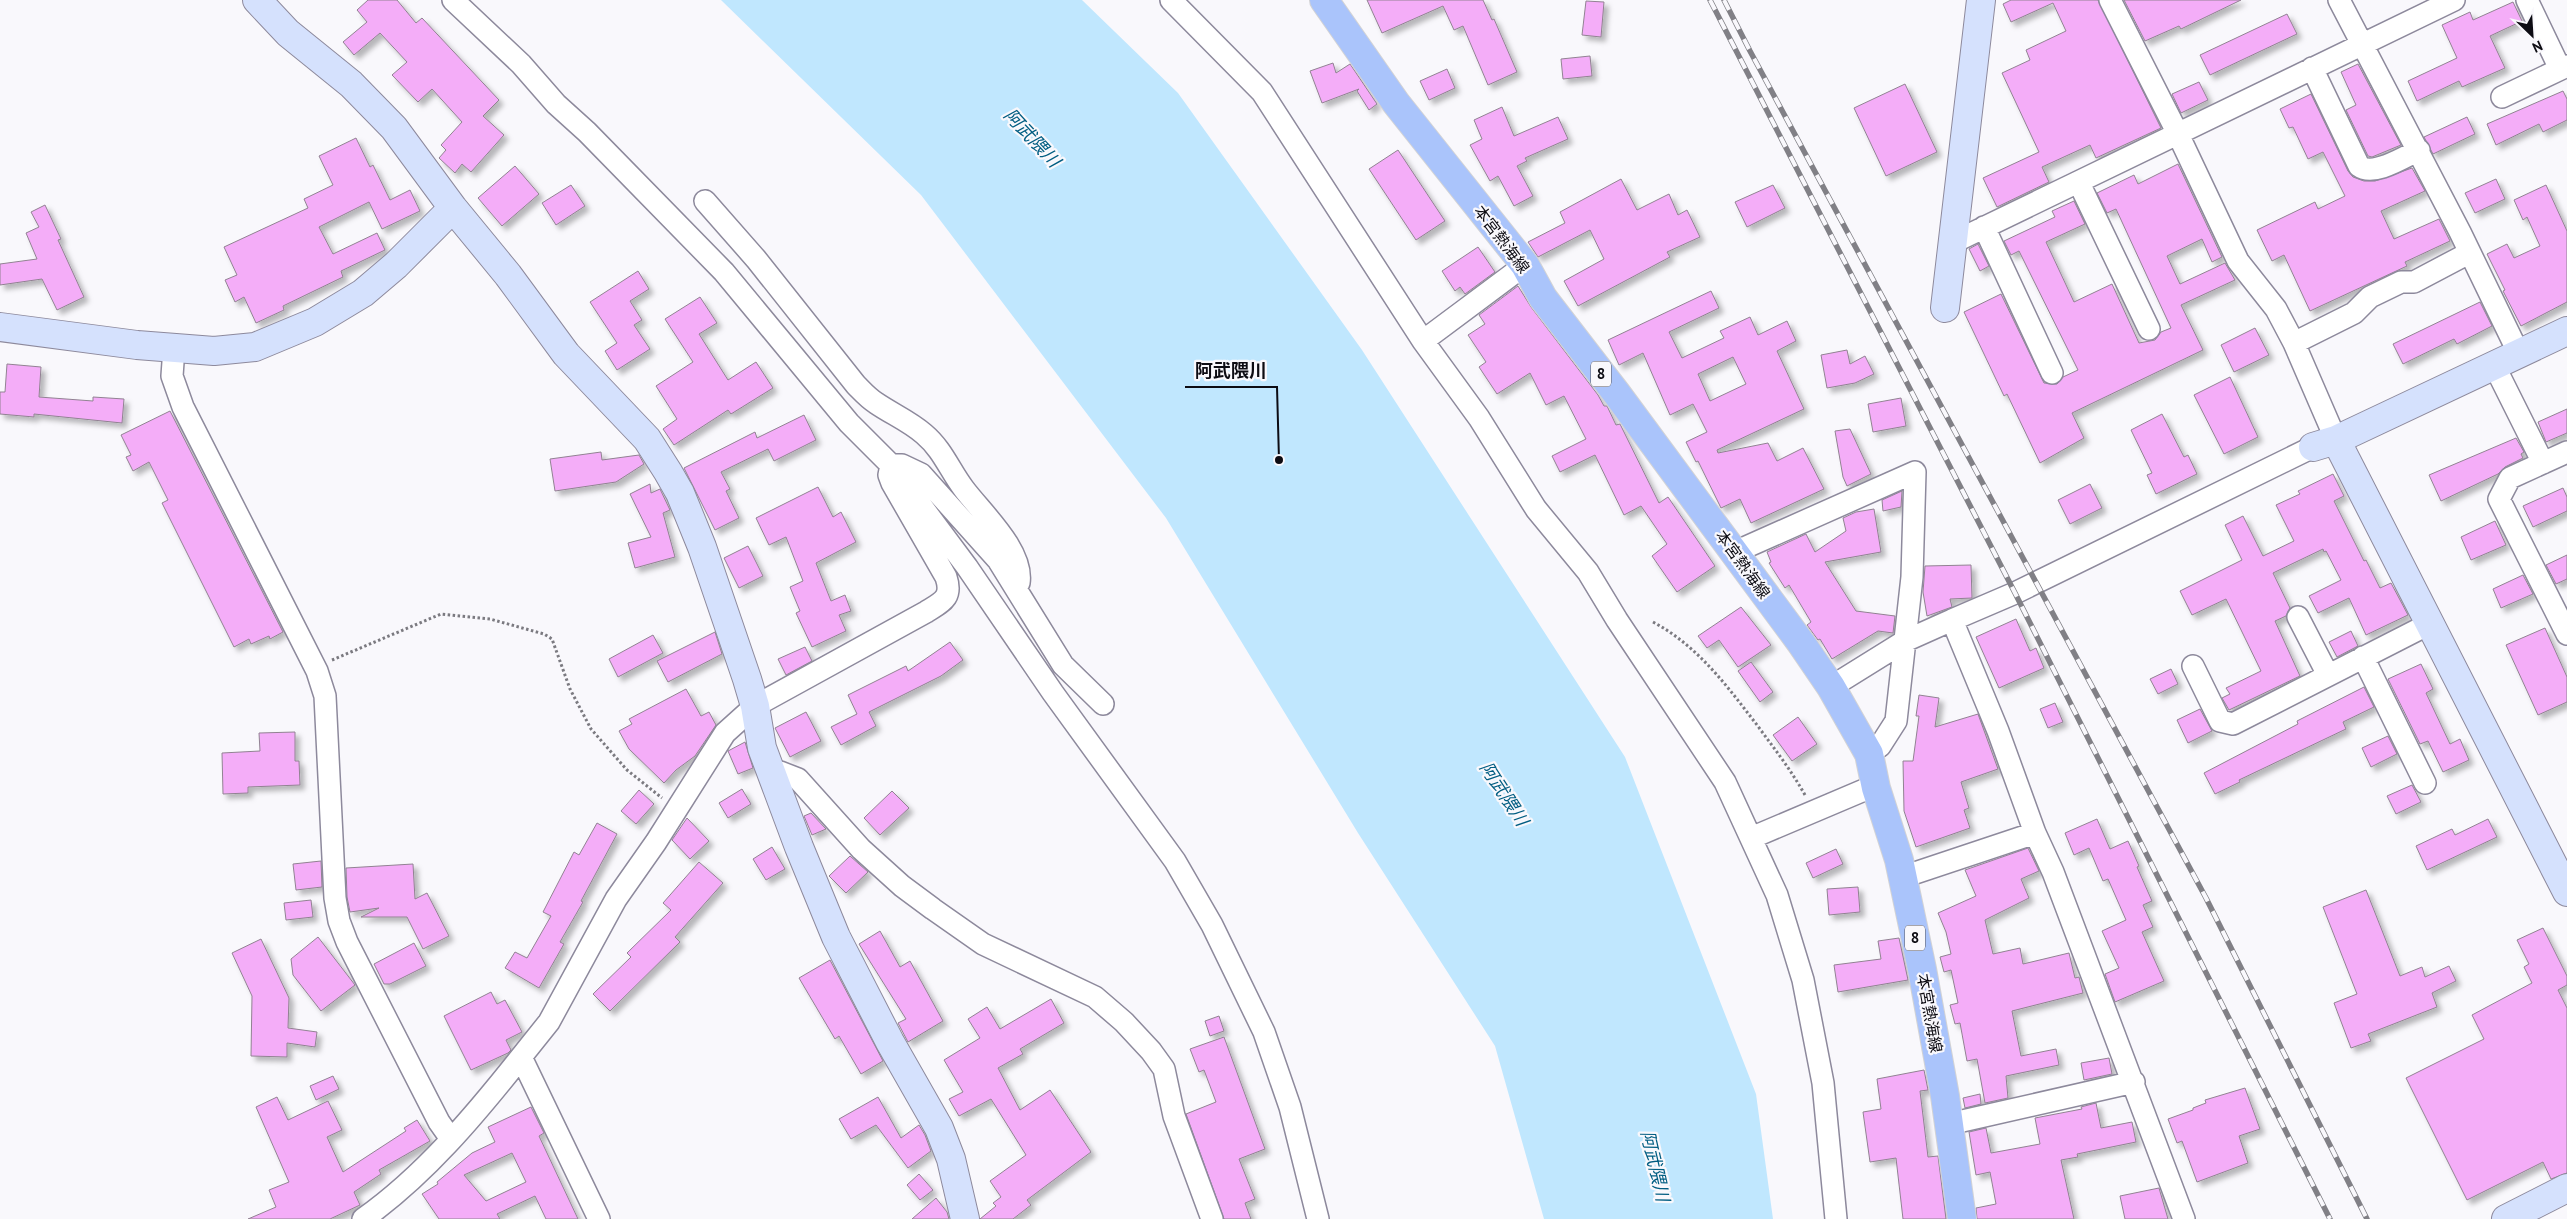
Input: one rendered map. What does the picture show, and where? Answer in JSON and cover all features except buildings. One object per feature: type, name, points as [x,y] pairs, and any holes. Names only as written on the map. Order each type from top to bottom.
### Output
[{"type":"main road","name":"本宮熱海線","points":[[1324,0],[1396,103],[1525,265],[1543,298],[1735,552],[1831,687],[1869,754],[1876,785],[1903,877],[1922,969],[1962,1219]]},
{"type":"street","points":[[258,0],[288,33],[351,84],[394,128],[453,208],[508,275],[566,354],[647,440],[668,472],[680,493],[702,547],[755,706],[762,748],[836,937],[890,1042],[939,1128],[951,1159],[965,1219]]},
{"type":"street","points":[[453,0],[521,64],[556,104],[587,132],[724,272],[849,423],[891,465],[967,567],[1053,693],[1175,861],[1212,925],[1264,1032],[1290,1107],[1318,1219]]},
{"type":"street","points":[[1171,0],[1262,92],[1423,341],[1479,418],[1536,509],[1588,572],[1617,620],[1725,782],[1777,895],[1803,980],[1823,1083],[1836,1219]]},
{"type":"street","points":[[1945,308],[1982,0]]},
{"type":"street","points":[[2110,0],[2177,132],[2238,261],[2276,310],[2294,343],[2324,444],[2429,624],[2567,892]]},
{"type":"street","points":[[2339,0],[2419,150],[2519,354]]},
{"type":"street","points":[[1952,243],[2079,183],[2177,132],[2362,46],[2454,0]]},
{"type":"street","points":[[2502,97],[2564,68],[2527,0]]},
{"type":"street","points":[[2312,68],[2359,166],[2364,169],[2374,169],[2419,150]]},
{"type":"street","points":[[2079,183],[2149,329]]},
{"type":"street","points":[[705,201],[756,259],[856,385],[874,402],[914,426],[942,452],[963,488],[997,528],[1019,565],[1018,590]]},
{"type":"street","points":[[0,328],[214,351],[255,347],[315,322],[363,293],[396,265],[453,208]]},
{"type":"street","points":[[1984,227],[2052,373]]},
{"type":"street","points":[[2294,343],[2354,313],[2370,297],[2401,282],[2414,282],[2469,253]]},
{"type":"street","points":[[1423,341],[1525,265]]},
{"type":"street","points":[[1831,687],[1905,641],[2022,590],[2324,444],[2495,367],[2567,331]]},
{"type":"street","points":[[174,348],[172,376],[183,407],[316,668],[325,696],[335,898],[339,920],[438,1122],[451,1139]]},
{"type":"street","points":[[2495,367],[2543,462]]},
{"type":"street","points":[[2567,452],[2510,478],[2499,499],[2567,634]]},
{"type":"street","points":[[891,465],[902,465],[921,474],[998,560],[1063,665],[1102,704]]},
{"type":"street","points":[[363,1219],[388,1201],[451,1139],[549,1022],[616,899],[725,733],[755,706],[918,617],[946,598],[950,588],[946,577],[895,489],[889,475],[891,465]]},
{"type":"street","points":[[1735,552],[1915,472],[1912,577],[1896,721],[1880,746],[1869,754]]},
{"type":"street","points":[[2298,617],[2328,675]]},
{"type":"street","points":[[1952,620],[1998,731],[2035,833],[2053,872],[2134,1082],[2184,1219]]},
{"type":"street","points":[[2193,666],[2220,721],[2232,724],[2429,624]]},
{"type":"street","points":[[2363,657],[2425,783]]},
{"type":"street","points":[[772,776],[780,772],[798,779],[861,850],[902,886],[983,944],[1094,997],[1124,1022],[1151,1051],[1164,1069],[1174,1116],[1212,1219]]},
{"type":"street","points":[[1750,838],[1876,785]]},
{"type":"street","points":[[1903,877],[2035,833]]},
{"type":"street","points":[[521,1057],[600,1219]]},
{"type":"street","points":[[1948,1124],[2134,1082]]},
{"type":"street","points":[[2506,1219],[2565,1194]]},
{"type":"path","points":[[316,668],[441,614],[490,619],[544,634],[552,639],[570,690],[591,729],[627,770],[676,809]]},
{"type":"path","points":[[1653,622],[1688,644],[1726,684],[1797,781],[1813,812]]},
{"type":"water","points":[[721,0],[1082,0],[1178,93],[1362,350],[1625,757],[1756,1094],[1773,1219],[1544,1219],[1495,1046],[1358,833],[1166,518],[921,195]]},
{"type":"railway","points":[[1710,0],[2015,593],[2330,1219]]},
{"type":"railway","points":[[1724,0],[2206,898],[2367,1219]]},
{"type":"place","name":"阿武隈川","points":[[1279,460]]}]
